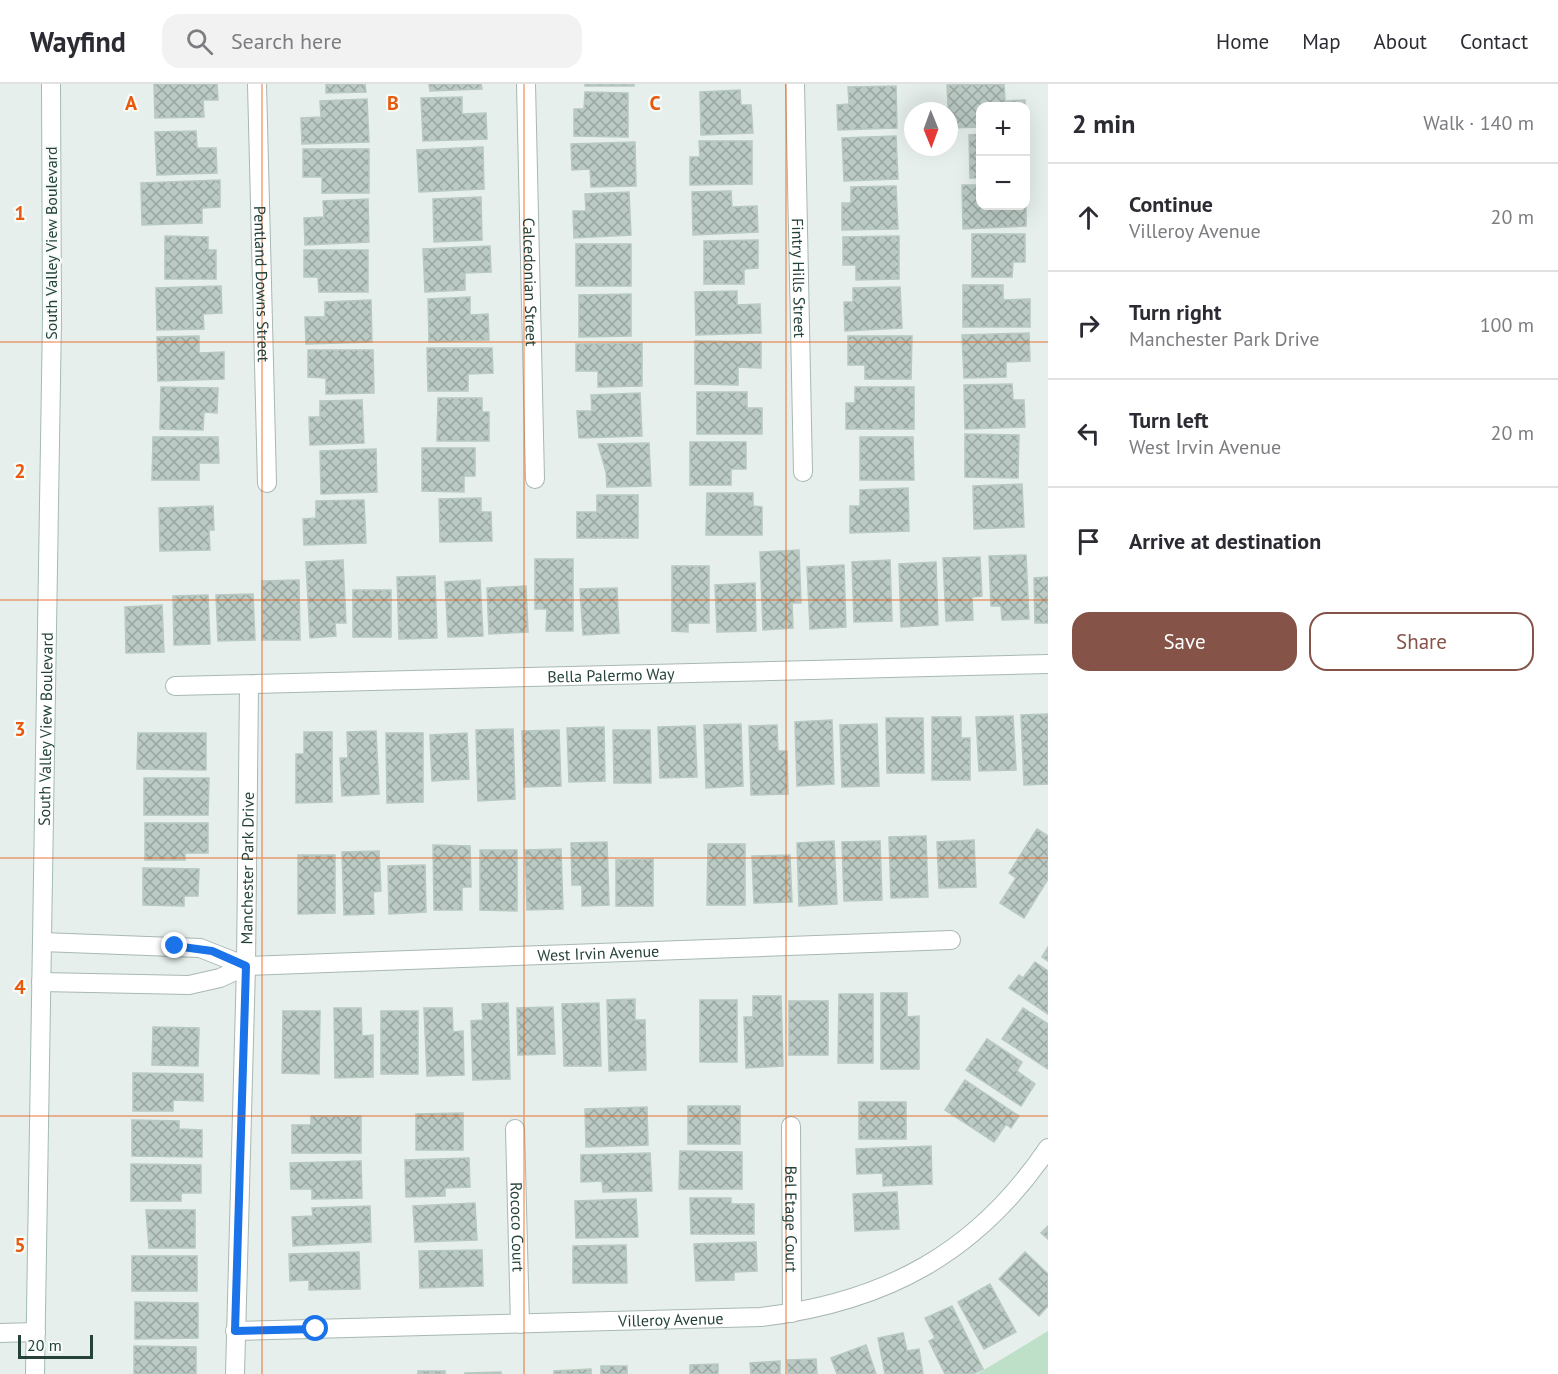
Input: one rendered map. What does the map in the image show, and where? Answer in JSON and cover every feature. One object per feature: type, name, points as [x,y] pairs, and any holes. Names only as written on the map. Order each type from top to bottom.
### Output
[{"type":"street","name":"South Valley View Boulevard","points":[[35,1374],[52,318],[51,84]]},
{"type":"street","name":"Pentland Downs Street","points":[[257,84],[267,483]]},
{"type":"street","name":"Calcedonian Street","points":[[526,84],[535,479]]},
{"type":"street","name":"Fintry Hills Street","points":[[795,84],[803,472]]},
{"type":"street","name":"Bella Palermo Way","points":[[175,686],[249,686],[1048,664]]},
{"type":"street","name":"Manchester Park Drive","points":[[235,1374],[246,966],[249,686]]},
{"type":"street","name":"West Irvin Avenue","points":[[41,982],[189,985],[220,978],[246,966],[951,940]]},
{"type":"street","name":"West Irvin Avenue","points":[[42,942],[200,948],[246,966]]},
{"type":"street","name":"Bel Etage Court","points":[[791,1126],[792,1313]]},
{"type":"street","name":"Rococo Court","points":[[515,1129],[520,1324]]},
{"type":"street","name":"Villeroy Avenue","points":[[235,1331],[761,1317],[838,1304],[878,1290],[916,1272],[940,1257],[981,1226],[1007,1201],[1048,1148]]},
{"type":"street","points":[[0,1334],[36,1332]]},
{"type":"green space","points":[[1048,1331],[1048,1374],[977,1374]]},
{"type":"building","points":[[154,84],[217,84],[218,100],[203,100],[204,117],[155,118]]},
{"type":"building","points":[[326,84],[365,84],[366,92],[326,93]]},
{"type":"building","points":[[429,84],[481,84],[482,89],[430,91]]},
{"type":"building","points":[[585,84],[634,84],[634,86],[585,86]]},
{"type":"building","points":[[1004,84],[1005,101],[1025,100],[1025,102],[976,102],[976,127],[958,128],[958,102],[948,102],[947,85]]},
{"type":"building","points":[[896,86],[897,128],[838,130],[837,105],[849,104],[848,87]]},
{"type":"building","points":[[740,90],[741,105],[751,105],[753,133],[701,135],[700,92]]},
{"type":"building","points":[[585,92],[628,93],[628,137],[574,136],[574,109],[584,109]]},
{"type":"building","points":[[462,97],[462,114],[486,113],[487,139],[423,141],[421,98]]},
{"type":"building","points":[[367,99],[369,142],[302,144],[301,118],[321,117],[320,101]]},
{"type":"building","points":[[196,131],[197,148],[216,148],[217,173],[157,175],[155,132]]},
{"type":"building","points":[[976,134],[976,178],[970,178],[969,135]]},
{"type":"building","points":[[896,136],[898,179],[844,181],[842,138]]},
{"type":"building","points":[[699,141],[752,141],[752,184],[690,185],[690,157],[700,157]]},
{"type":"building","points":[[635,142],[636,186],[591,187],[590,169],[572,170],[571,144]]},
{"type":"building","points":[[483,147],[484,189],[419,192],[417,150]]},
{"type":"building","points":[[303,149],[369,149],[369,193],[322,193],[322,177],[303,177]]},
{"type":"building","points":[[220,180],[220,207],[202,208],[202,223],[142,225],[141,183]]},
{"type":"building","points":[[962,185],[976,185],[976,210],[1026,210],[1026,226],[963,229]]},
{"type":"building","points":[[896,186],[898,229],[842,230],[842,203],[851,203],[851,187]]},
{"type":"building","points":[[731,191],[732,207],[757,206],[758,232],[693,235],[692,192]]},
{"type":"building","points":[[629,192],[631,235],[574,238],[573,211],[586,211],[585,194]]},
{"type":"building","points":[[481,197],[482,240],[434,242],[433,199]]},
{"type":"building","points":[[368,199],[369,242],[305,245],[304,218],[324,217],[323,201]]},
{"type":"building","points":[[972,234],[1025,234],[1025,262],[1013,262],[1012,277],[972,277]]},
{"type":"building","points":[[165,236],[208,237],[208,250],[216,250],[216,279],[165,279]]},
{"type":"building","points":[[899,236],[899,279],[856,280],[856,265],[843,265],[843,237]]},
{"type":"building","points":[[758,240],[758,268],[744,269],[744,284],[704,284],[704,241]]},
{"type":"building","points":[[576,244],[631,244],[631,286],[576,286]]},
{"type":"building","points":[[490,246],[491,272],[465,273],[465,290],[425,292],[423,249]]},
{"type":"building","points":[[304,250],[368,250],[368,292],[319,292],[318,277],[304,277]]},
{"type":"building","points":[[963,285],[1003,285],[1003,300],[1030,299],[1030,327],[963,327]]},
{"type":"building","points":[[221,286],[222,313],[203,314],[204,329],[157,330],[156,288]]},
{"type":"building","points":[[900,287],[902,328],[845,331],[844,302],[853,302],[853,288]]},
{"type":"building","points":[[737,291],[737,305],[760,304],[761,333],[696,335],[695,292]]},
{"type":"building","points":[[631,294],[631,336],[579,337],[579,295]]},
{"type":"building","points":[[470,297],[470,315],[488,314],[489,340],[429,342],[428,299]]},
{"type":"building","points":[[371,300],[372,342],[306,344],[305,317],[325,317],[325,302]]},
{"type":"building","points":[[1029,333],[1030,361],[1006,362],[1006,377],[964,378],[962,335]]},
{"type":"building","points":[[199,336],[199,353],[224,352],[224,379],[158,381],[157,337]]},
{"type":"building","points":[[848,336],[912,336],[911,379],[865,379],[865,365],[848,365]]},
{"type":"building","points":[[695,341],[761,342],[761,368],[738,367],[738,385],[695,384]]},
{"type":"building","points":[[642,343],[642,386],[598,387],[598,371],[576,371],[576,344]]},
{"type":"building","points":[[427,348],[492,348],[493,373],[468,374],[468,391],[428,391]]},
{"type":"building","points":[[308,350],[373,350],[374,393],[326,394],[326,378],[308,377]]},
{"type":"building","points":[[1012,384],[1013,400],[1024,400],[1025,427],[965,429],[964,385]]},
{"type":"building","points":[[161,387],[218,388],[217,413],[204,412],[203,430],[160,429]]},
{"type":"building","points":[[855,387],[914,387],[914,429],[846,429],[846,403],[855,403]]},
{"type":"building","points":[[697,392],[747,392],[747,408],[762,408],[762,434],[697,434]]},
{"type":"building","points":[[640,393],[642,436],[579,438],[577,411],[592,411],[591,395]]},
{"type":"building","points":[[438,398],[482,398],[482,412],[489,412],[489,441],[437,441]]},
{"type":"building","points":[[362,400],[364,443],[310,445],[309,417],[320,417],[320,401]]},
{"type":"building","points":[[965,434],[1019,435],[1018,478],[965,477]]},
{"type":"building","points":[[153,437],[218,437],[219,463],[199,463],[199,480],[152,480]]},
{"type":"building","points":[[860,437],[913,437],[914,480],[860,480]]},
{"type":"building","points":[[690,442],[746,442],[746,469],[731,469],[731,485],[690,485]]},
{"type":"building","points":[[649,443],[651,486],[607,487],[606,472],[598,444]]},
{"type":"building","points":[[422,448],[475,448],[475,476],[464,476],[464,492],[422,491]]},
{"type":"building","points":[[376,449],[377,492],[321,494],[320,451]]},
{"type":"building","points":[[1022,484],[1024,527],[974,529],[973,486]]},
{"type":"building","points":[[908,488],[909,531],[850,533],[850,506],[860,506],[860,490]]},
{"type":"building","points":[[707,493],[753,493],[753,506],[762,507],[762,535],[706,535]]},
{"type":"building","points":[[597,495],[638,495],[638,538],[577,538],[577,512],[597,512]]},
{"type":"building","points":[[481,498],[481,512],[491,512],[492,541],[440,542],[439,499]]},
{"type":"building","points":[[364,500],[366,543],[304,545],[303,519],[316,518],[316,501]]},
{"type":"building","points":[[213,506],[214,530],[209,530],[210,550],[160,551],[159,508]]},
{"type":"building","points":[[799,550],[801,603],[792,603],[793,628],[763,630],[760,552]]},
{"type":"building","points":[[1026,555],[1029,619],[1002,620],[1001,606],[991,606],[989,556]]},
{"type":"building","points":[[980,557],[982,596],[972,597],[973,620],[946,621],[943,558]]},
{"type":"building","points":[[535,559],[573,559],[573,631],[546,631],[547,609],[535,609]]},
{"type":"building","points":[[343,560],[346,623],[335,623],[336,636],[310,638],[306,562]]},
{"type":"building","points":[[890,560],[892,621],[854,622],[852,562]]},
{"type":"building","points":[[936,562],[938,625],[901,627],[899,564]]},
{"type":"building","points":[[844,565],[846,627],[810,629],[807,567]]},
{"type":"building","points":[[672,566],[709,566],[709,623],[688,623],[688,632],[672,631]]},
{"type":"building","points":[[435,576],[437,638],[399,639],[397,577]]},
{"type":"building","points":[[1048,577],[1048,623],[1035,623],[1034,578]]},
{"type":"building","points":[[299,580],[300,640],[262,640],[262,581]]},
{"type":"building","points":[[480,580],[483,636],[448,637],[445,582]]},
{"type":"building","points":[[755,583],[756,631],[717,632],[715,585]]},
{"type":"building","points":[[526,586],[528,632],[489,634],[487,588]]},
{"type":"building","points":[[617,588],[619,633],[583,635],[580,589]]},
{"type":"building","points":[[353,590],[391,590],[391,637],[353,637]]},
{"type":"building","points":[[253,594],[255,640],[218,641],[216,595]]},
{"type":"building","points":[[208,595],[210,644],[174,645],[173,596]]},
{"type":"building","points":[[162,605],[164,652],[126,653],[125,607]]},
{"type":"building","points":[[1048,714],[1048,784],[1024,785],[1021,715]]},
{"type":"building","points":[[1013,716],[1016,770],[979,771],[976,717]]},
{"type":"building","points":[[932,717],[961,717],[961,738],[970,738],[970,780],[932,780]]},
{"type":"building","points":[[886,718],[923,718],[924,773],[887,773]]},
{"type":"building","points":[[832,720],[834,784],[797,786],[795,722]]},
{"type":"building","points":[[741,724],[743,786],[706,788],[704,725]]},
{"type":"building","points":[[877,724],[879,786],[842,787],[840,725]]},
{"type":"building","points":[[777,725],[778,751],[787,751],[788,794],[751,795],[749,726]]},
{"type":"building","points":[[695,726],[697,777],[660,778],[658,727]]},
{"type":"building","points":[[604,727],[605,781],[569,782],[567,728]]},
{"type":"building","points":[[513,729],[515,799],[478,801],[476,730]]},
{"type":"building","points":[[559,730],[561,786],[524,787],[522,731]]},
{"type":"building","points":[[613,730],[650,730],[651,783],[614,783]]},
{"type":"building","points":[[376,731],[379,794],[342,796],[340,758],[348,758],[347,732]]},
{"type":"building","points":[[304,732],[332,732],[332,802],[296,803],[296,754],[304,754]]},
{"type":"building","points":[[138,733],[206,733],[206,770],[137,769]]},
{"type":"building","points":[[386,733],[423,733],[423,802],[387,803]]},
{"type":"building","points":[[467,733],[469,779],[432,781],[430,735]]},
{"type":"building","points":[[144,778],[209,778],[208,815],[144,815]]},
{"type":"building","points":[[145,823],[208,823],[208,853],[185,853],[185,860],[145,860]]},
{"type":"building","points":[[1037,829],[1048,836],[1048,879],[1024,918],[1000,903],[1016,878],[1009,873]]},
{"type":"building","points":[[926,836],[928,897],[891,898],[889,837]]},
{"type":"building","points":[[974,840],[976,887],[939,888],[937,842]]},
{"type":"building","points":[[834,841],[837,904],[799,906],[797,843]]},
{"type":"building","points":[[880,841],[882,900],[844,901],[842,842]]},
{"type":"building","points":[[607,842],[609,905],[582,906],[582,885],[572,885],[571,843]]},
{"type":"building","points":[[708,844],[745,844],[745,905],[707,905]]},
{"type":"building","points":[[433,845],[470,846],[471,887],[462,887],[462,910],[434,910]]},
{"type":"building","points":[[561,849],[563,909],[527,910],[525,850]]},
{"type":"building","points":[[480,850],[517,850],[517,911],[480,910]]},
{"type":"building","points":[[379,851],[381,891],[373,892],[374,914],[344,915],[342,852]]},
{"type":"building","points":[[298,855],[335,855],[335,913],[298,914]]},
{"type":"building","points":[[790,855],[792,902],[754,903],[752,856]]},
{"type":"building","points":[[653,859],[653,906],[616,906],[616,860]]},
{"type":"building","points":[[425,865],[426,912],[389,914],[388,866]]},
{"type":"building","points":[[143,868],[199,869],[198,896],[184,896],[184,906],[143,905]]},
{"type":"building","points":[[1048,947],[1048,961],[1042,957]]},
{"type":"building","points":[[1035,962],[1048,971],[1048,1014],[1009,988],[1019,975],[1023,978]]},
{"type":"building","points":[[881,993],[907,993],[907,1017],[919,1016],[919,1069],[881,1069]]},
{"type":"building","points":[[839,994],[873,994],[873,1063],[838,1063]]},
{"type":"building","points":[[753,996],[781,996],[783,1066],[746,1068],[744,1017],[753,1017]]},
{"type":"building","points":[[635,999],[635,1020],[645,1020],[646,1070],[609,1071],[607,1000]]},
{"type":"building","points":[[700,1000],[737,1000],[737,1062],[700,1062]]},
{"type":"building","points":[[789,1001],[828,1001],[828,1055],[789,1055]]},
{"type":"building","points":[[508,1003],[510,1079],[473,1080],[471,1021],[483,1020],[482,1004]]},
{"type":"building","points":[[599,1003],[601,1066],[564,1066],[562,1004]]},
{"type":"building","points":[[553,1007],[555,1054],[518,1055],[517,1008]]},
{"type":"building","points":[[334,1008],[361,1008],[362,1036],[373,1035],[373,1077],[335,1078]]},
{"type":"building","points":[[424,1008],[452,1008],[453,1032],[463,1031],[464,1075],[427,1076]]},
{"type":"building","points":[[1023,1008],[1048,1024],[1048,1069],[1002,1039]]},
{"type":"building","points":[[283,1011],[320,1011],[319,1074],[282,1073]]},
{"type":"building","points":[[381,1011],[418,1011],[418,1074],[381,1074]]},
{"type":"building","points":[[153,1027],[199,1028],[198,1066],[152,1065]]},
{"type":"building","points":[[987,1039],[1022,1062],[1017,1071],[1035,1084],[1021,1106],[966,1070]]},
{"type":"building","points":[[133,1073],[203,1074],[203,1101],[173,1100],[173,1111],[133,1111]]},
{"type":"building","points":[[965,1080],[1019,1116],[1011,1128],[1006,1124],[994,1142],[945,1110]]},
{"type":"building","points":[[859,1102],[906,1102],[906,1139],[859,1139]]},
{"type":"building","points":[[688,1106],[740,1106],[740,1144],[688,1144]]},
{"type":"building","points":[[647,1107],[648,1145],[586,1147],[585,1109]]},
{"type":"building","points":[[463,1113],[463,1150],[416,1150],[416,1114]]},
{"type":"building","points":[[311,1116],[361,1116],[361,1153],[292,1153],[292,1125],[311,1125]]},
{"type":"building","points":[[132,1120],[179,1121],[179,1129],[202,1130],[202,1157],[132,1156]]},
{"type":"building","points":[[931,1146],[932,1184],[883,1186],[883,1173],[857,1174],[856,1149]]},
{"type":"building","points":[[680,1151],[742,1152],[742,1189],[679,1189]]},
{"type":"building","points":[[650,1153],[652,1191],[603,1192],[602,1181],[581,1182],[581,1155]]},
{"type":"building","points":[[469,1158],[470,1187],[445,1188],[445,1196],[406,1197],[405,1160]]},
{"type":"building","points":[[361,1161],[362,1198],[312,1199],[312,1189],[291,1189],[290,1163]]},
{"type":"building","points":[[131,1164],[201,1165],[201,1193],[181,1193],[181,1201],[131,1201]]},
{"type":"building","points":[[897,1192],[899,1229],[855,1231],[853,1194]]},
{"type":"building","points":[[690,1198],[731,1198],[731,1204],[754,1204],[754,1234],[691,1234]]},
{"type":"building","points":[[636,1199],[638,1237],[576,1238],[575,1201]]},
{"type":"building","points":[[475,1203],[477,1240],[415,1242],[413,1206]]},
{"type":"building","points":[[370,1206],[371,1242],[293,1246],[292,1217],[313,1216],[312,1208]]},
{"type":"building","points":[[146,1210],[195,1210],[195,1248],[149,1248]]},
{"type":"building","points":[[1048,1226],[1048,1239],[1041,1233]]},
{"type":"building","points":[[756,1242],[757,1271],[734,1272],[734,1280],[696,1281],[694,1244]]},
{"type":"building","points":[[626,1245],[627,1283],[573,1283],[573,1246]]},
{"type":"building","points":[[482,1250],[483,1286],[420,1288],[419,1251]]},
{"type":"building","points":[[359,1252],[360,1289],[309,1290],[309,1280],[290,1281],[289,1254]]},
{"type":"building","points":[[1025,1252],[1048,1274],[1048,1306],[1039,1316],[999,1279]]},
{"type":"building","points":[[132,1256],[197,1256],[197,1291],[132,1291]]},
{"type":"building","points":[[990,1284],[1016,1332],[984,1349],[958,1302]]},
{"type":"building","points":[[135,1302],[198,1303],[198,1338],[135,1339]]},
{"type":"building","points":[[952,1306],[983,1369],[973,1374],[945,1374],[929,1341],[935,1338],[925,1318]]},
{"type":"building","points":[[903,1333],[907,1351],[919,1349],[923,1374],[885,1374],[878,1338]]},
{"type":"building","points":[[866,1345],[876,1374],[837,1374],[831,1358]]},
{"type":"building","points":[[134,1346],[196,1347],[196,1374],[134,1374]]},
{"type":"building","points":[[816,1359],[817,1374],[788,1374],[787,1360]]},
{"type":"building","points":[[780,1361],[780,1374],[751,1374],[750,1363]]},
{"type":"building","points":[[718,1364],[718,1374],[690,1374],[690,1365]]},
{"type":"building","points":[[601,1366],[627,1366],[627,1374],[601,1374]]},
{"type":"building","points":[[591,1369],[591,1374],[554,1374],[554,1371]]},
{"type":"building","points":[[418,1371],[445,1371],[445,1374],[418,1374]]},
{"type":"building","points":[[501,1372],[501,1374],[465,1374],[465,1373]]},
{"type":"route","points":[[175,946],[212,951],[246,966],[235,1331],[316,1329]]}]
